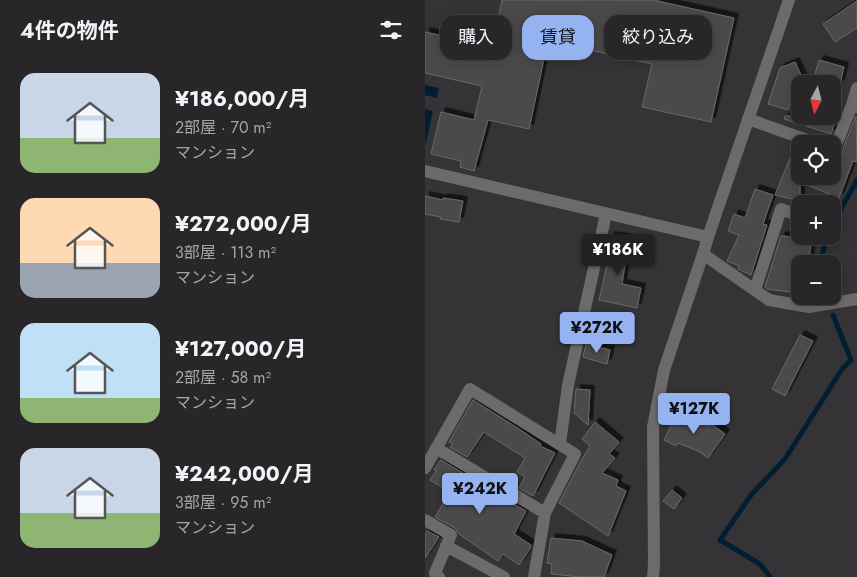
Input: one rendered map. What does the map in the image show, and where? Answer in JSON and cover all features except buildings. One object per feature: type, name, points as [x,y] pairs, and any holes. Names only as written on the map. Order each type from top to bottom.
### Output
[{"type":"street","points":[[653,577],[653,427],[664,370],[707,237],[789,0]]},
{"type":"street","points":[[841,135],[854,106],[857,88]]},
{"type":"street","points":[[748,119],[793,135]]},
{"type":"street","points":[[425,171],[707,237]]},
{"type":"street","points":[[755,290],[781,209],[791,213]]},
{"type":"street","points":[[560,444],[568,385],[606,214]]},
{"type":"street","points":[[703,254],[769,300],[809,307],[857,299]]},
{"type":"street","points":[[425,468],[470,389],[575,454],[545,514],[533,577]]},
{"type":"street","points":[[436,448],[545,514]]},
{"type":"street","points":[[425,520],[451,534],[435,573],[439,577]]},
{"type":"street","points":[[446,546],[503,577]]},
{"type":"water","points":[[425,85],[439,88],[437,98],[425,95]]},
{"type":"water","points":[[425,109],[433,111],[426,143],[425,143]]},
{"type":"waterway","points":[[841,209],[857,180]]},
{"type":"waterway","points":[[822,255],[825,245]]},
{"type":"waterway","points":[[770,577],[760,564],[720,540],[751,495],[785,459],[842,369],[851,360],[833,315]]}]
